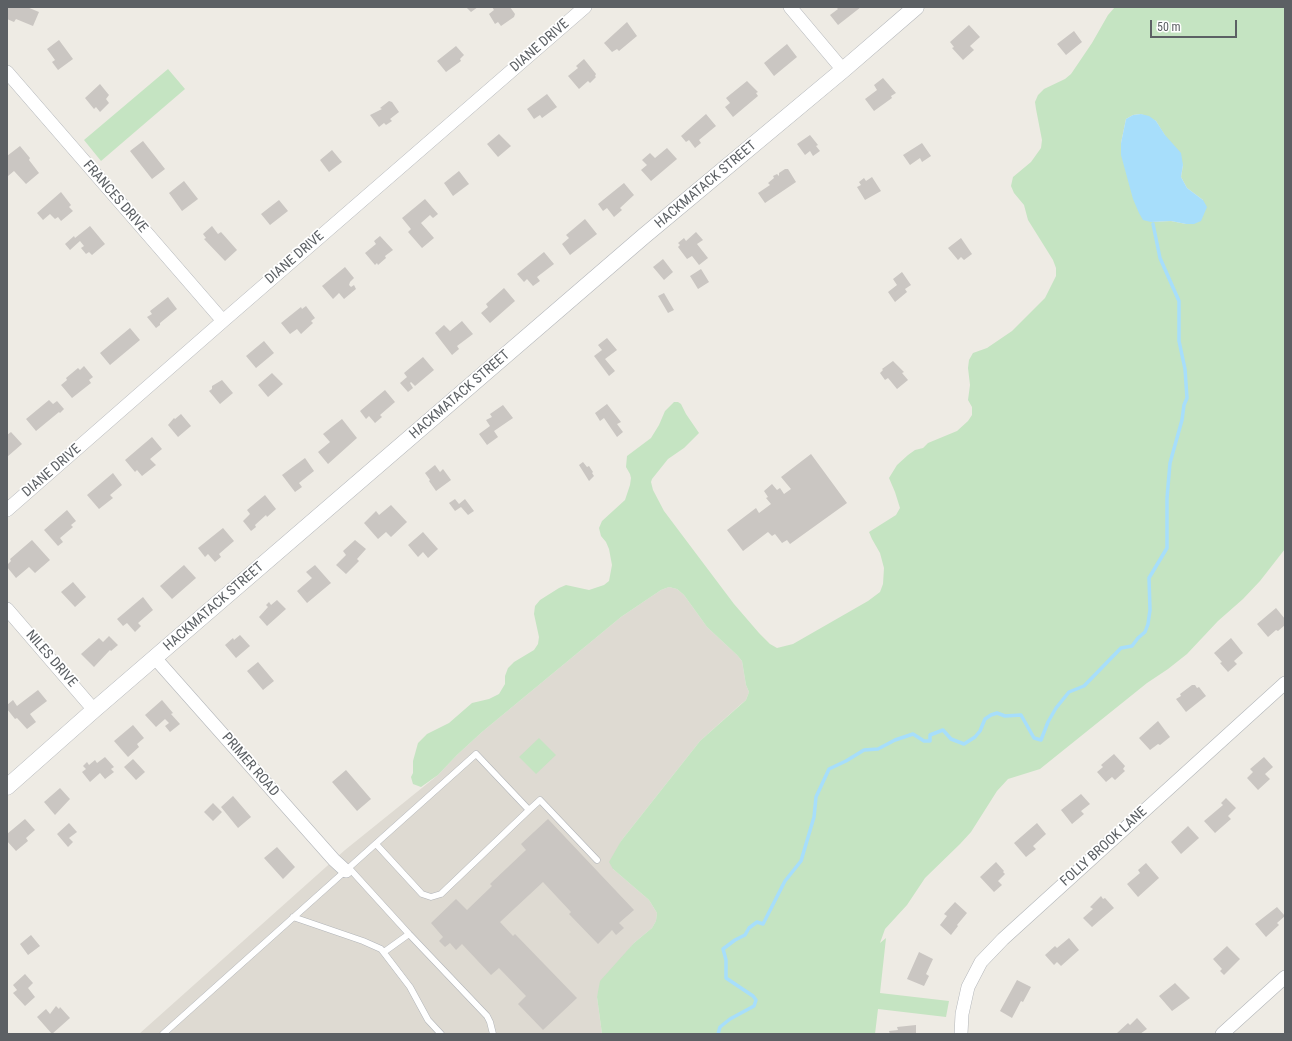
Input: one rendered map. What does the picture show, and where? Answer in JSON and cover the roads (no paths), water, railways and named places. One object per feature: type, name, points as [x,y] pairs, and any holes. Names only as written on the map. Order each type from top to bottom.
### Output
[{"type":"street","name":"DIANE DRIVE","points":[[7,510],[585,7]]},
{"type":"street","points":[[790,7],[843,70]]},
{"type":"street","name":"HACKMATACK STREET","points":[[7,787],[94,710],[644,236],[916,7]]},
{"type":"street","name":"FRANCES DRIVE","points":[[7,72],[223,321]]},
{"type":"street","name":"NILES DRIVE","points":[[7,609],[94,710]]},
{"type":"street","name":"PRIMER ROAD","points":[[155,658],[334,860],[347,870]]},
{"type":"street","name":"FOLLY BROOK LANE","points":[[961,1034],[962,1014],[968,987],[981,962],[1003,939],[1285,684]]},
{"type":"street","points":[[1222,1034],[1285,977]]},
{"type":"lane","points":[[163,1034],[476,754],[529,810]]},
{"type":"lane","points":[[376,844],[422,894],[431,897],[441,894],[540,800],[597,860]]},
{"type":"lane","points":[[347,870],[487,1016],[493,1034]]},
{"type":"lane","points":[[293,917],[363,941],[381,949],[410,987],[428,1020],[441,1034]]},
{"type":"lane","points":[[384,952],[409,934]]},
{"type":"water","points":[[1141,114],[1149,116],[1156,121],[1165,135],[1181,153],[1183,165],[1181,177],[1187,188],[1203,200],[1207,207],[1201,221],[1194,224],[1171,221],[1151,222],[1143,220],[1139,213],[1133,199],[1121,155],[1121,143],[1126,119],[1133,115]]},
{"type":"waterway","points":[[718,1034],[720,1027],[730,1019],[754,1006],[756,1000],[753,996],[726,978],[726,960],[723,949],[745,935],[749,928],[757,922],[763,924],[785,881],[801,861],[814,817],[816,797],[829,769],[864,750],[878,749],[895,740],[913,734],[924,741],[930,741],[930,735],[943,730],[951,739],[964,744],[975,737],[980,731],[985,719],[997,713],[1005,716],[1021,715],[1034,738],[1041,740],[1048,722],[1056,708],[1069,692],[1084,686],[1121,648],[1132,646],[1145,632],[1150,610],[1149,578],[1167,548],[1167,498],[1170,463],[1187,398],[1185,369],[1179,341],[1179,301],[1160,258],[1153,224]]}]
